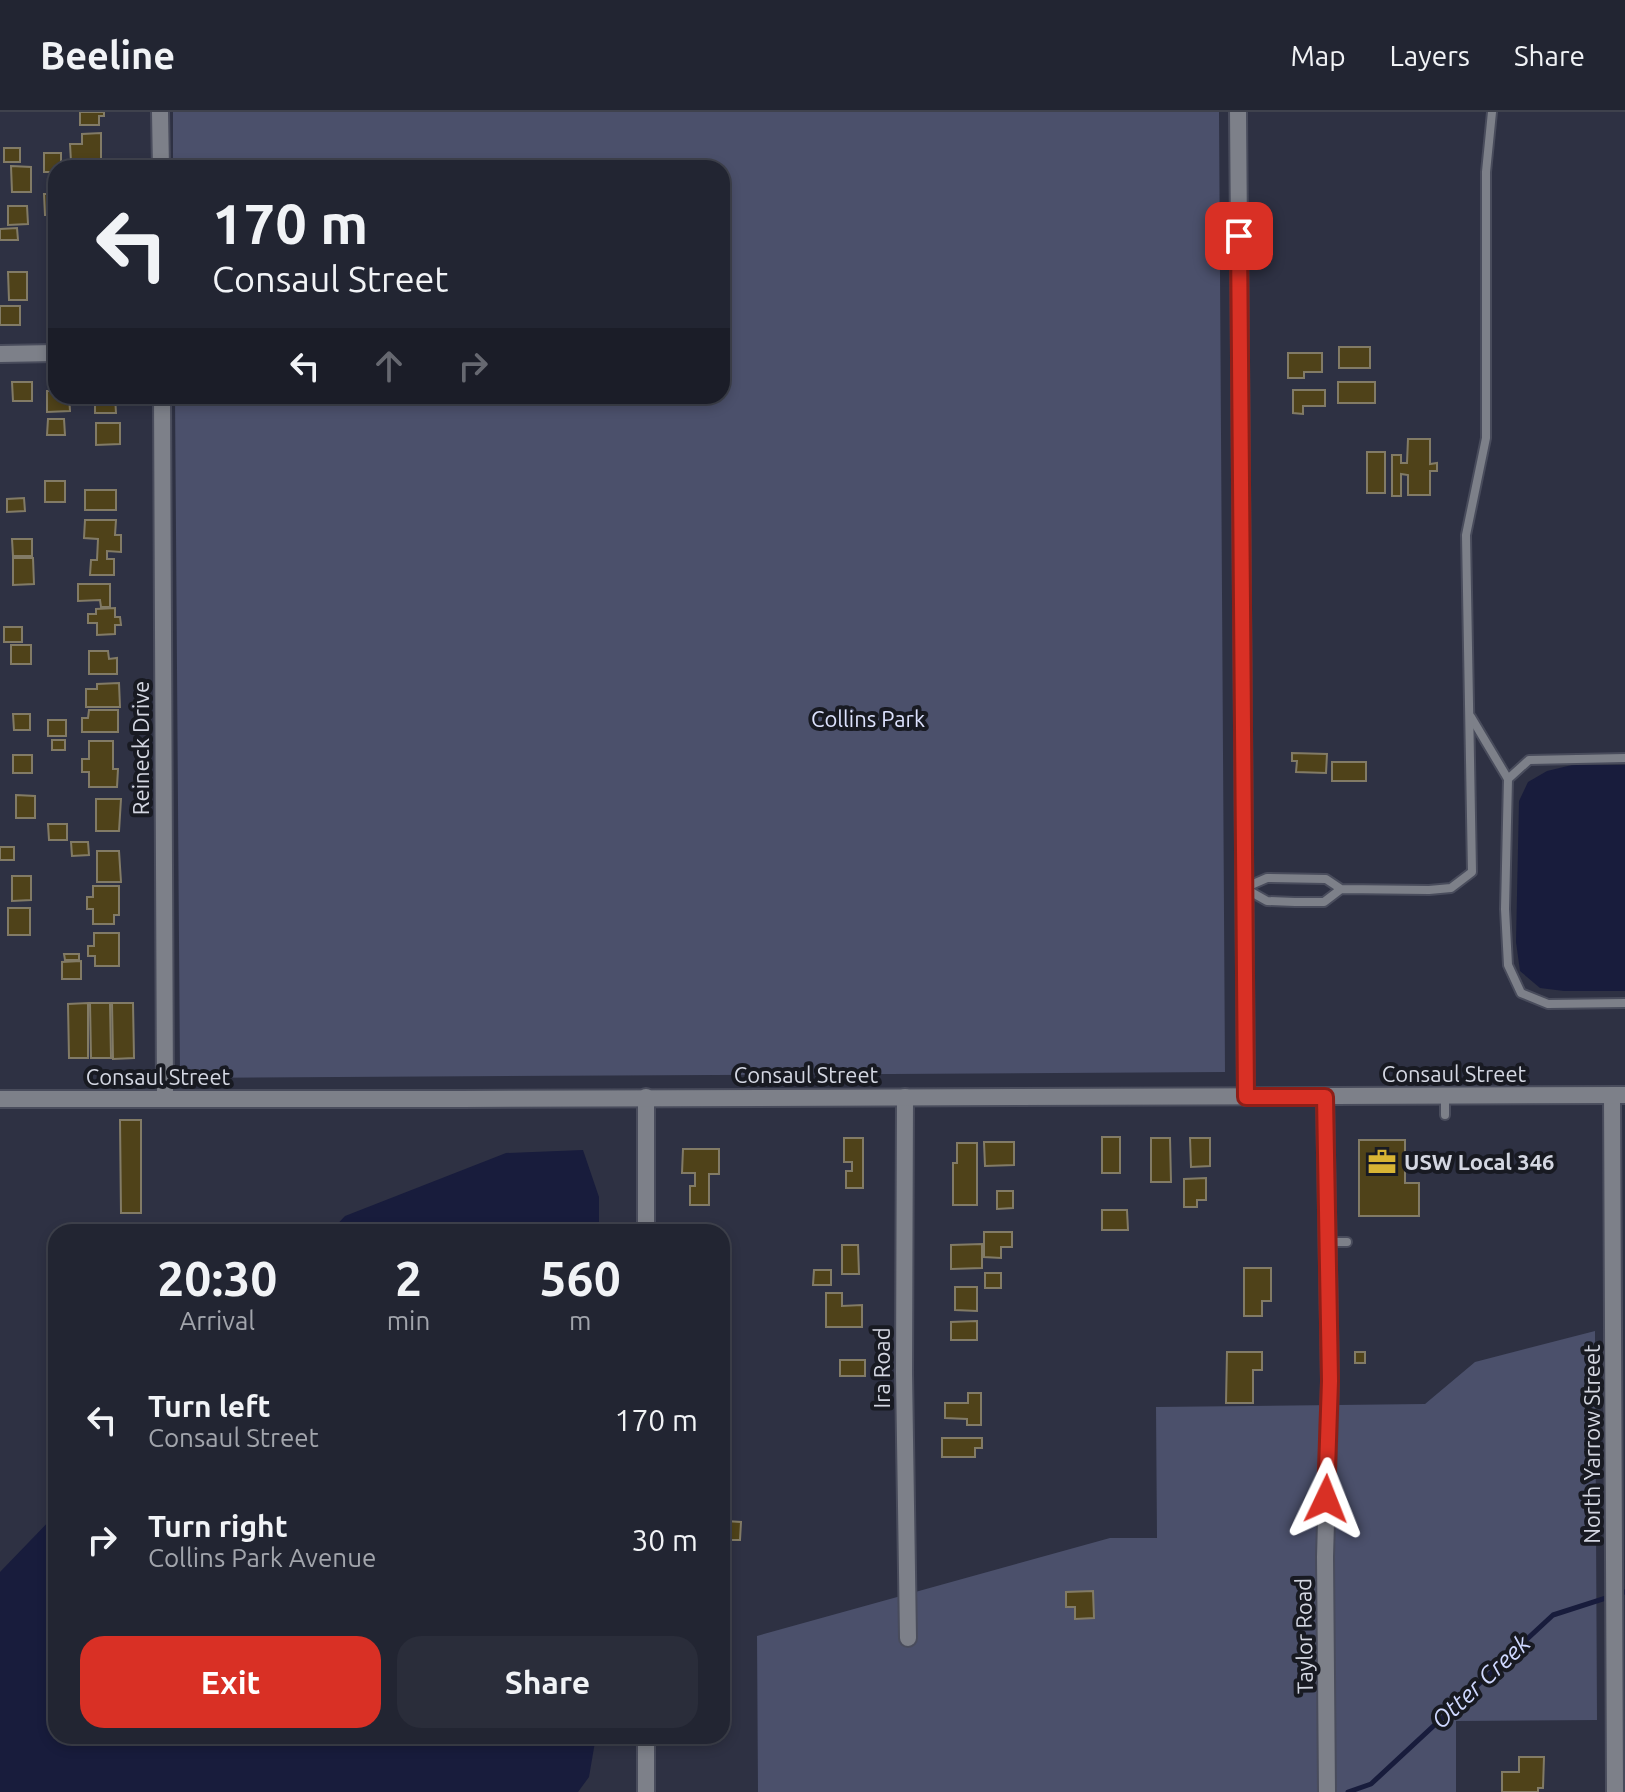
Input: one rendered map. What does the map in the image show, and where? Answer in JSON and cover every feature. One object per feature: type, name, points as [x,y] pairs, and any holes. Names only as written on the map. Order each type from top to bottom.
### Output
[{"type":"street","points":[[160,112],[161,160]]},
{"type":"street","points":[[1238,112],[1246,1097]]},
{"type":"street","points":[[0,354],[48,353]]},
{"type":"street","name":"Reineck Drive","points":[[162,404],[165,1099]]},
{"type":"street","name":"Consaul Street","points":[[0,1099],[1618,1095]]},
{"type":"street","name":"North Yarrow Street","points":[[1615,1792],[1620,1698],[1618,1095]]},
{"type":"street","points":[[646,1097],[646,1224]]},
{"type":"street","name":"Ira Road","points":[[905,1097],[904,1373],[908,1638]]},
{"type":"street","name":"Taylor Road","points":[[1325,1097],[1330,1381],[1325,1557],[1327,1792]]},
{"type":"street","points":[[646,1744],[646,1792]]},
{"type":"lane","points":[[1244,888],[1267,878],[1326,879],[1341,889],[1429,890],[1451,888],[1472,872],[1466,535],[1486,438],[1486,172],[1492,112]]},
{"type":"lane","points":[[1469,715],[1508,779],[1505,909],[1508,965],[1521,993],[1548,1004],[1625,1003]]},
{"type":"lane","points":[[1508,779],[1529,760],[1625,758]]},
{"type":"lane","points":[[1244,888],[1267,901],[1295,902],[1324,902],[1341,889]]},
{"type":"lane","points":[[1445,1097],[1445,1115]]},
{"type":"lane","points":[[1327,1242],[1347,1242]]},
{"type":"green space","name":"Collins Park","points":[[173,112],[1219,112],[1225,1072],[180,1078],[175,404],[730,404],[730,160],[173,160]]},
{"type":"green space","points":[[1595,1331],[1597,1720],[1456,1721],[1456,1792],[758,1792],[757,1636],[1110,1538],[1157,1538],[1156,1407],[1425,1404],[1475,1362]]},
{"type":"shaded area","points":[[1572,765],[1625,765],[1625,991],[1540,988],[1520,971],[1516,942],[1519,801],[1528,782],[1547,771]]},
{"type":"shaded area","points":[[583,1150],[599,1197],[599,1224],[338,1224],[345,1216],[506,1153]]},
{"type":"shaded area","points":[[48,1522],[48,1744],[595,1744],[589,1777],[578,1792],[0,1792],[0,1572]]},
{"type":"building","points":[[80,112],[104,112],[104,116],[99,116],[99,125],[80,125]]},
{"type":"building","points":[[101,133],[101,160],[71,160],[70,144],[82,144],[82,134]]},
{"type":"building","points":[[4,148],[20,148],[20,162],[4,162]]},
{"type":"building","points":[[44,153],[61,153],[61,160],[48,160],[48,172],[44,172]]},
{"type":"building","points":[[11,166],[31,167],[31,192],[12,192]]},
{"type":"building","points":[[44,194],[48,194],[48,215],[45,215]]},
{"type":"building","points":[[8,206],[27,206],[28,224],[8,225]]},
{"type":"building","points":[[17,228],[18,240],[0,240],[0,229]]},
{"type":"building","points":[[8,272],[27,272],[27,300],[9,300]]},
{"type":"building","points":[[0,306],[20,306],[20,325],[0,325]]},
{"type":"building","points":[[1339,347],[1370,347],[1370,368],[1339,368]]},
{"type":"building","points":[[1288,353],[1322,353],[1322,372],[1304,372],[1304,378],[1288,378]]},
{"type":"building","points":[[12,382],[32,382],[32,401],[13,401]]},
{"type":"building","points":[[1338,382],[1375,382],[1375,403],[1338,403]]},
{"type":"building","points":[[1293,390],[1325,390],[1325,406],[1303,406],[1303,414],[1293,413]]},
{"type":"building","points":[[47,391],[48,404],[70,404],[70,411],[47,412]]},
{"type":"building","points":[[95,404],[115,404],[116,413],[95,413]]},
{"type":"building","points":[[48,419],[64,419],[65,435],[47,435]]},
{"type":"building","points":[[96,423],[120,423],[120,444],[96,445]]},
{"type":"building","points":[[1408,439],[1430,439],[1430,464],[1437,463],[1437,471],[1430,471],[1430,495],[1408,495],[1408,475],[1401,474],[1401,496],[1392,496],[1392,455],[1401,455],[1401,463],[1407,463]]},
{"type":"building","points":[[1367,452],[1385,452],[1385,493],[1367,493]]},
{"type":"building","points":[[45,481],[65,481],[65,502],[45,502]]},
{"type":"building","points":[[85,490],[116,490],[116,510],[85,510]]},
{"type":"building","points":[[24,498],[25,511],[7,512],[7,499]]},
{"type":"building","points":[[85,520],[116,520],[115,535],[121,535],[121,552],[107,551],[107,559],[114,559],[114,575],[90,575],[91,560],[97,560],[98,539],[84,538]]},
{"type":"building","points":[[12,539],[32,539],[32,556],[13,556]]},
{"type":"building","points":[[13,558],[33,558],[34,584],[13,585]]},
{"type":"building","points":[[78,584],[110,584],[110,607],[101,607],[100,600],[78,601]]},
{"type":"building","points":[[115,608],[115,617],[120,617],[121,625],[115,625],[115,634],[97,635],[97,623],[88,623],[88,614],[96,614],[96,609]]},
{"type":"building","points":[[4,627],[22,627],[22,642],[4,642]]},
{"type":"building","points":[[11,645],[31,645],[31,664],[11,664]]},
{"type":"building","points":[[89,651],[108,651],[109,659],[117,658],[117,674],[89,674]]},
{"type":"building","points":[[119,683],[120,707],[86,707],[86,689],[97,689],[97,684]]},
{"type":"building","points":[[89,710],[118,710],[118,732],[82,732],[82,718],[88,718]]},
{"type":"building","points":[[13,714],[30,714],[30,730],[14,730]]},
{"type":"building","points":[[48,720],[66,720],[66,736],[48,736]]},
{"type":"building","points":[[52,740],[65,740],[65,750],[52,750]]},
{"type":"building","points":[[89,741],[113,741],[113,769],[118,769],[117,787],[89,787],[89,772],[82,772],[82,759],[89,759]]},
{"type":"building","points":[[1292,753],[1327,754],[1326,773],[1296,772],[1297,761],[1292,761]]},
{"type":"building","points":[[13,755],[32,755],[32,773],[13,773]]},
{"type":"building","points":[[1332,762],[1366,762],[1366,781],[1332,781]]},
{"type":"building","points":[[16,795],[35,796],[35,818],[16,818]]},
{"type":"building","points":[[96,799],[121,799],[119,831],[96,831]]},
{"type":"building","points":[[48,824],[67,824],[67,840],[49,840]]},
{"type":"building","points":[[71,842],[88,842],[89,855],[72,856]]},
{"type":"building","points":[[0,847],[14,847],[14,860],[0,860]]},
{"type":"building","points":[[97,851],[119,851],[121,882],[97,882]]},
{"type":"building","points":[[12,876],[31,876],[31,900],[12,901]]},
{"type":"building","points":[[93,886],[119,886],[119,915],[114,915],[114,924],[93,924],[93,909],[87,909],[87,897],[93,897]]},
{"type":"building","points":[[8,908],[30,908],[30,935],[8,935]]},
{"type":"building","points":[[94,933],[119,933],[119,966],[95,966],[95,956],[88,956],[88,946],[94,946]]},
{"type":"building","points":[[64,954],[79,954],[79,960],[65,960]]},
{"type":"building","points":[[81,961],[81,979],[62,979],[62,962]]},
{"type":"building","points":[[88,1003],[88,1058],[69,1058],[68,1004]]},
{"type":"building","points":[[90,1003],[110,1003],[111,1058],[91,1058]]},
{"type":"building","points":[[112,1003],[133,1003],[134,1058],[113,1059]]},
{"type":"building","points":[[120,1120],[141,1120],[141,1213],[121,1213]]},
{"type":"building","points":[[1102,1137],[1120,1137],[1120,1173],[1102,1173]]},
{"type":"building","points":[[844,1138],[863,1138],[863,1188],[846,1188],[846,1171],[852,1171],[852,1162],[844,1162]]},
{"type":"building","points":[[1151,1138],[1170,1138],[1171,1182],[1151,1182]]},
{"type":"building","points":[[1190,1138],[1210,1138],[1210,1166],[1191,1167]]},
{"type":"building","name":"USW Local 346","points":[[1359,1140],[1405,1140],[1405,1183],[1419,1183],[1419,1216],[1359,1216]]},
{"type":"building","points":[[984,1142],[1014,1142],[1014,1165],[985,1166]]},
{"type":"building","points":[[957,1143],[977,1143],[977,1205],[953,1205],[953,1163],[957,1163]]},
{"type":"building","points":[[683,1149],[719,1149],[719,1174],[709,1174],[709,1205],[690,1205],[690,1186],[695,1186],[695,1173],[682,1173]]},
{"type":"building","points":[[1206,1178],[1206,1200],[1197,1200],[1197,1207],[1184,1207],[1184,1179]]},
{"type":"building","points":[[997,1191],[1013,1191],[1013,1208],[997,1209]]},
{"type":"building","points":[[1102,1210],[1127,1210],[1128,1230],[1102,1230]]},
{"type":"building","points":[[984,1232],[1012,1232],[1012,1247],[1001,1247],[1001,1258],[984,1257]]},
{"type":"building","points":[[982,1244],[982,1268],[951,1269],[951,1245]]},
{"type":"building","points":[[842,1245],[858,1245],[859,1274],[842,1274]]},
{"type":"building","points":[[1244,1268],[1271,1268],[1271,1301],[1262,1301],[1262,1316],[1244,1316]]},
{"type":"building","points":[[814,1270],[831,1270],[831,1285],[813,1285]]},
{"type":"building","points":[[985,1273],[1001,1273],[1001,1288],[985,1288]]},
{"type":"building","points":[[955,1287],[977,1287],[977,1311],[955,1310]]},
{"type":"building","points":[[826,1293],[842,1293],[842,1306],[862,1305],[862,1327],[826,1327]]},
{"type":"building","points":[[977,1321],[977,1340],[951,1340],[951,1322]]},
{"type":"building","points":[[1227,1352],[1262,1352],[1262,1370],[1253,1370],[1253,1403],[1226,1403]]},
{"type":"building","points":[[1355,1352],[1365,1352],[1365,1363],[1355,1363]]},
{"type":"building","points":[[840,1360],[865,1360],[865,1376],[840,1376]]},
{"type":"building","points":[[968,1393],[981,1393],[981,1425],[967,1425],[967,1419],[945,1418],[945,1403],[968,1403]]},
{"type":"building","points":[[942,1438],[982,1438],[982,1448],[975,1448],[975,1457],[942,1457]]},
{"type":"building","points":[[730,1521],[741,1522],[740,1540],[730,1540]]},
{"type":"building","points":[[1093,1591],[1094,1618],[1075,1619],[1075,1607],[1066,1607],[1066,1592]]},
{"type":"building","points":[[1519,1757],[1544,1757],[1543,1788],[1538,1788],[1538,1792],[1502,1792],[1502,1772],[1519,1772]]},
{"type":"waterway","name":"Otter Creek","points":[[1348,1792],[1371,1784],[1553,1615],[1625,1592]]},
{"type":"place","name":"USW Local 346","points":[[1382,1162]]},
{"type":"route","points":[[1239,236],[1246,1097],[1325,1097],[1330,1381],[1326,1499]]}]
